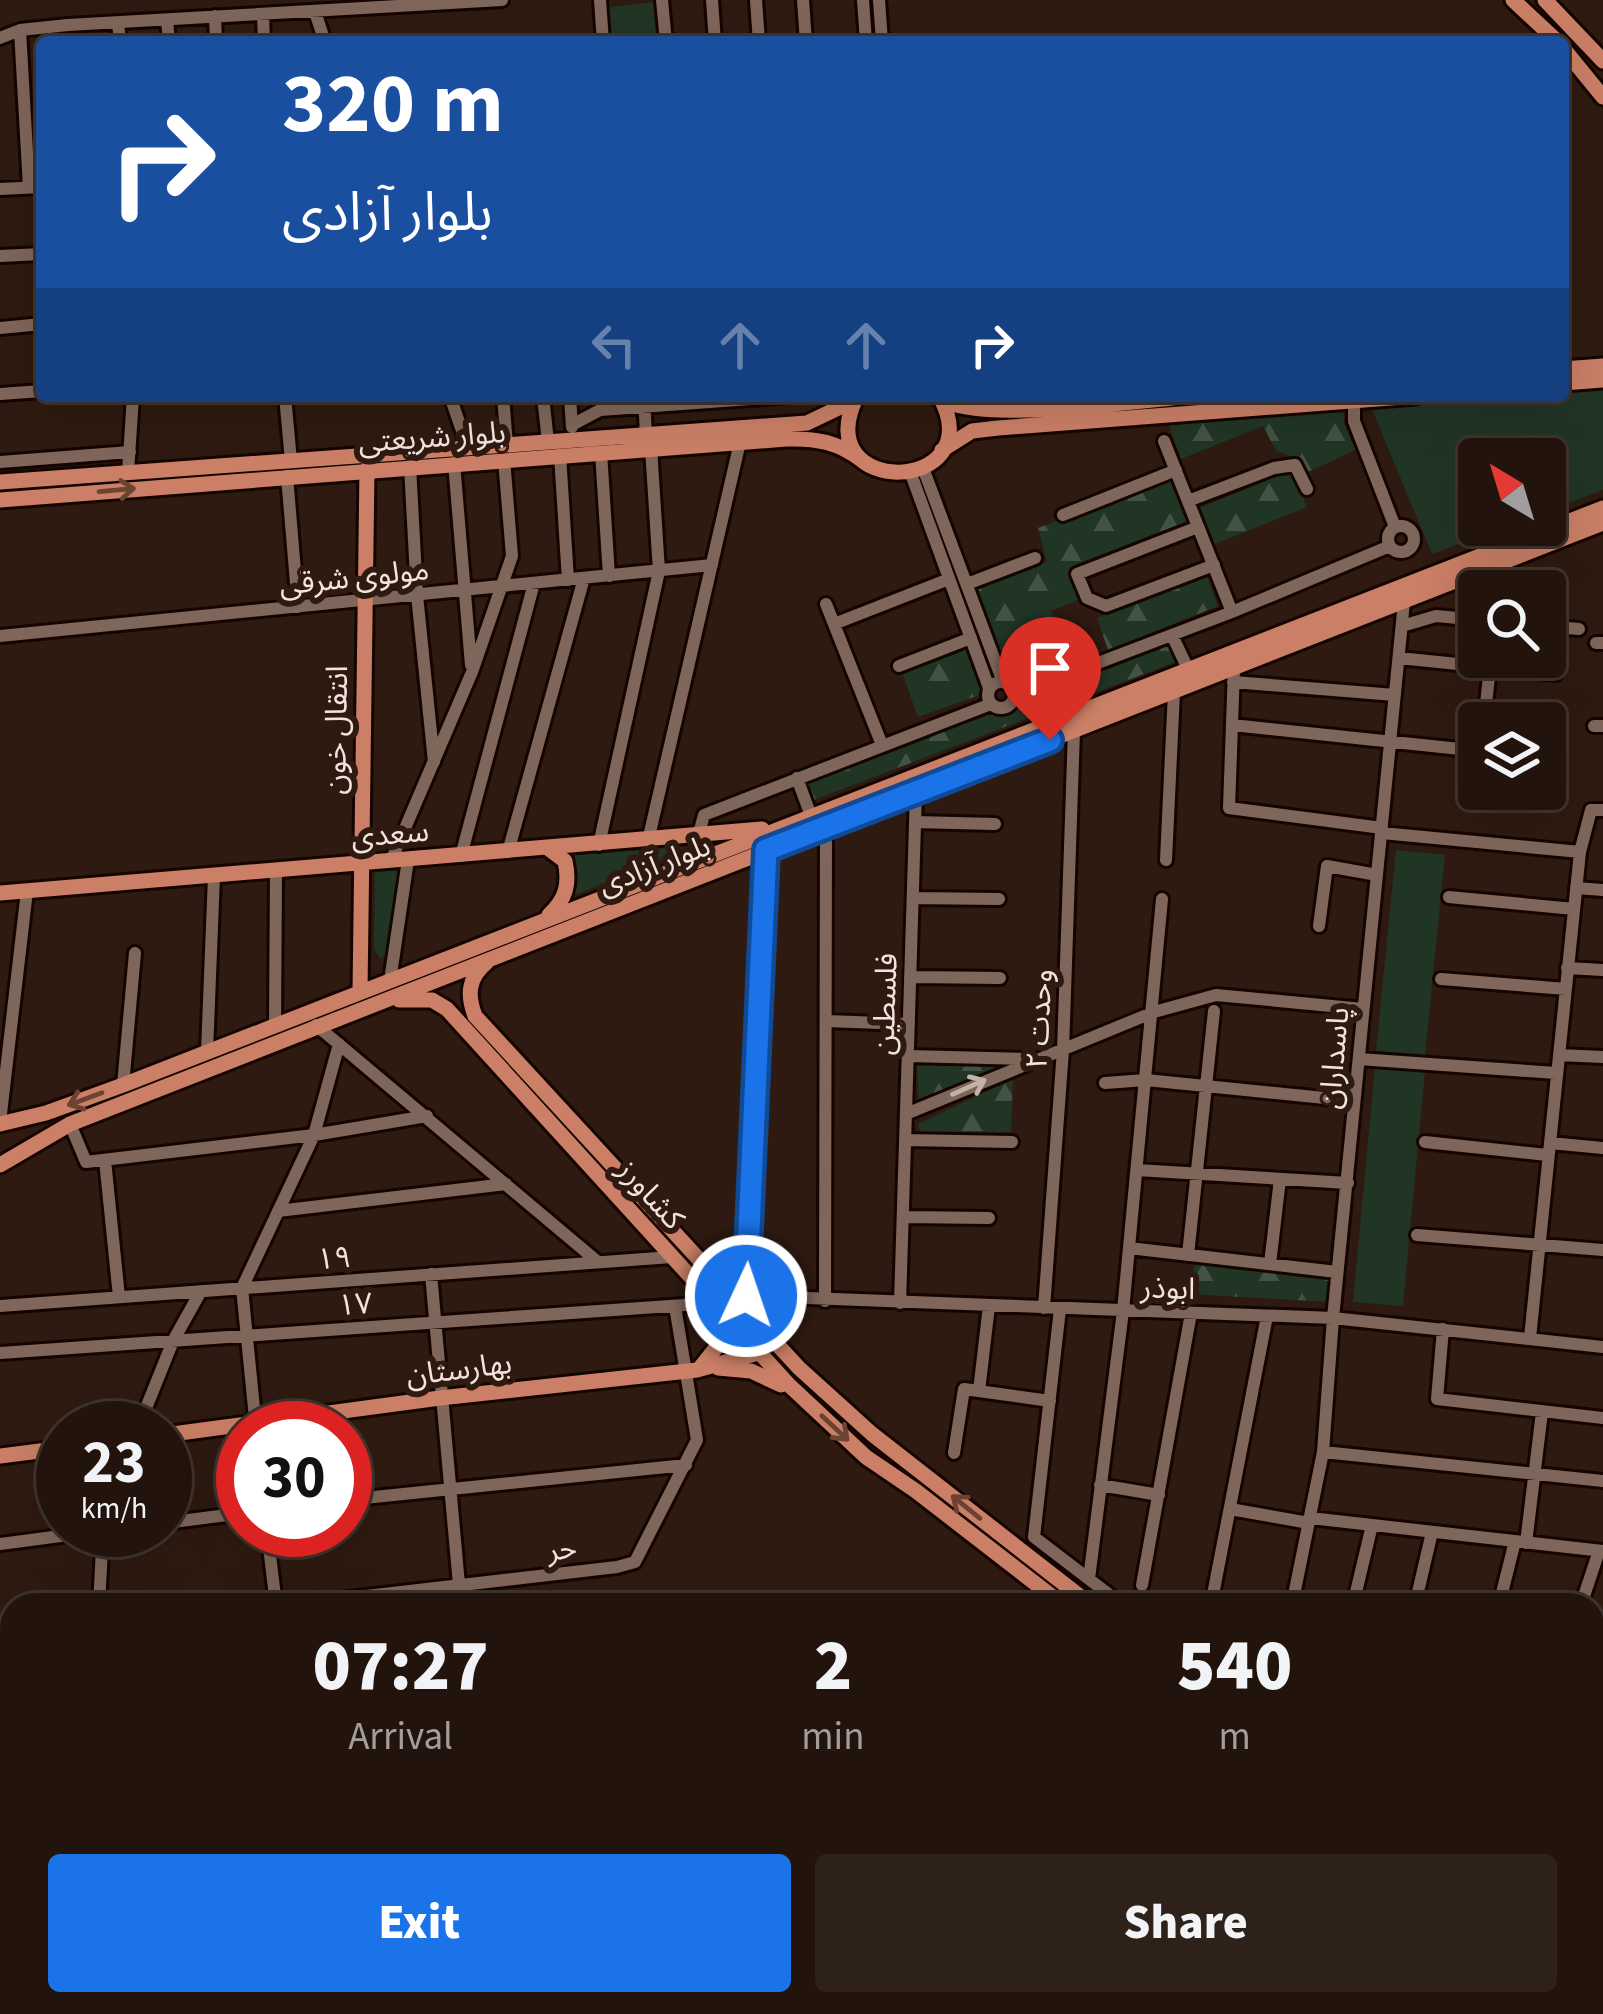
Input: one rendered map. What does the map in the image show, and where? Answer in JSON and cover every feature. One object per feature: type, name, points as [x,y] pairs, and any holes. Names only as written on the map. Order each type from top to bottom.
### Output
[{"type":"main road","points":[[1513,0],[1551,36]]},
{"type":"main road","points":[[1545,0],[1603,62]]},
{"type":"main road","points":[[1569,56],[1603,97]]},
{"type":"main road","points":[[1569,369],[1603,366]]},
{"type":"main road","points":[[1569,383],[1603,380]]},
{"type":"main road","name":"بلوار شریعتی","points":[[809,431],[850,402]]},
{"type":"main road","points":[[855,402],[848,425],[863,461]]},
{"type":"main road","points":[[941,402],[949,424],[942,450]]},
{"type":"main road","points":[[946,402],[994,411],[1113,402]]},
{"type":"main road","points":[[917,471],[972,431],[1341,402]]},
{"type":"main road","name":"بلوار شریعتی","points":[[289,468],[454,463],[506,452],[554,448],[601,452],[648,442],[809,431],[842,445],[886,474],[917,471]]},
{"type":"main road","name":"بلوار شریعتی","points":[[554,448],[573,432],[648,442]]},
{"type":"main road","name":"بلوار شریعتی","points":[[0,500],[468,448],[506,452]]},
{"type":"main road","name":"انتقال خون","points":[[360,992],[367,469]]},
{"type":"main road","name":"بلوار شریعتی","points":[[0,482],[128,472],[237,472]]},
{"type":"main road","name":"بلوار آزادی","points":[[0,1166],[63,1127],[916,792],[1188,670],[1603,508]]},
{"type":"main road","name":"بلوار آزادی","points":[[0,1123],[46,1113],[122,1085],[811,816],[1233,675],[1603,524]]},
{"type":"main road","name":"سعدی","points":[[0,893],[784,827]]},
{"type":"main road","points":[[544,920],[563,901],[567,880],[565,860],[549,848]]},
{"type":"main road","points":[[431,981],[436,968],[470,950]]},
{"type":"main road","name":"کشاورز","points":[[484,1039],[468,994],[476,972],[503,952]]},
{"type":"main road","name":"کشاورز","points":[[431,981],[447,1009],[484,1039],[581,1145],[672,1257],[796,1392],[866,1457],[1072,1593]]},
{"type":"main road","points":[[355,1010],[418,998],[447,1009]]},
{"type":"main road","points":[[46,1113],[28,1122],[23,1128],[26,1135],[35,1137],[63,1127]]},
{"type":"main road","name":"کشاورز","points":[[581,1145],[738,1295],[799,1368],[1051,1593]]},
{"type":"main road","points":[[679,1239],[692,1261],[752,1328],[758,1353],[787,1368],[872,1433]]},
{"type":"main road","points":[[691,1371],[718,1344],[717,1308]]},
{"type":"main road","name":"بهارستان","points":[[372,1408],[691,1371],[758,1353]]},
{"type":"main road","points":[[691,1371],[723,1367],[751,1371],[796,1392]]},
{"type":"main road","points":[[0,1456],[36,1451]]},
{"type":"street","points":[[0,38],[20,30],[68,25],[502,0]]},
{"type":"street","points":[[600,0],[603,36]]},
{"type":"street","points":[[662,0],[665,36]]},
{"type":"street","points":[[712,0],[715,36]]},
{"type":"street","points":[[756,0],[759,36]]},
{"type":"street","points":[[802,0],[805,36]]},
{"type":"street","points":[[863,0],[866,36]]},
{"type":"street","points":[[879,0],[882,36]]},
{"type":"street","points":[[315,12],[323,36]]},
{"type":"street","points":[[214,16],[216,36]]},
{"type":"street","points":[[263,16],[264,36]]},
{"type":"street","points":[[167,20],[168,36]]},
{"type":"street","points":[[118,22],[119,36]]},
{"type":"street","points":[[68,25],[69,36]]},
{"type":"street","points":[[0,189],[36,187],[20,30]]},
{"type":"street","points":[[0,256],[36,254]]},
{"type":"street","points":[[0,328],[36,325]]},
{"type":"street","points":[[0,394],[36,392]]},
{"type":"street","points":[[128,472],[133,402]]},
{"type":"street","points":[[285,402],[298,607]]},
{"type":"street","points":[[452,402],[468,448]]},
{"type":"street","points":[[390,981],[399,860],[512,556],[503,402]]},
{"type":"street","points":[[544,402],[568,580]]},
{"type":"street","points":[[570,402],[573,432]]},
{"type":"street","points":[[573,432],[600,410],[640,402]]},
{"type":"street","points":[[599,844],[659,571],[645,402]]},
{"type":"street","points":[[648,841],[741,435],[740,402]]},
{"type":"street","points":[[1354,402],[1354,421],[1395,527]]},
{"type":"street","points":[[1164,441],[1232,612]]},
{"type":"street","points":[[0,461],[130,452]]},
{"type":"street","points":[[601,452],[610,576]]},
{"type":"street","points":[[454,463],[472,672]]},
{"type":"street","points":[[1188,501],[1294,465],[1307,489]]},
{"type":"street","points":[[410,466],[434,763]]},
{"type":"street","points":[[1064,514],[1176,470]]},
{"type":"street","points":[[917,471],[971,638],[996,685],[1014,695]]},
{"type":"street","points":[[917,471],[967,584],[996,685],[991,704]]},
{"type":"street","points":[[1198,527],[1077,574],[1087,598],[1106,606],[1214,565]]},
{"type":"street","points":[[704,858],[698,837],[704,814],[991,704],[1006,708],[1014,695],[1390,546],[1406,551],[1414,542],[1408,527],[1395,527],[1389,533],[1390,546]]},
{"type":"street","points":[[967,584],[1036,558]]},
{"type":"street","name":"مولوی شرقی","points":[[0,636],[712,566]]},
{"type":"street","points":[[508,852],[584,578]]},
{"type":"street","points":[[834,624],[950,579]]},
{"type":"street","points":[[460,856],[534,583]]},
{"type":"street","name":"پاسداران","points":[[1295,1593],[1323,1452],[1404,602]]},
{"type":"street","points":[[826,604],[882,745]]},
{"type":"street","points":[[1402,626],[1436,616],[1458,618]]},
{"type":"street","points":[[1566,628],[1580,629]]},
{"type":"street","points":[[1172,635],[1188,670]]},
{"type":"street","points":[[898,666],[971,638]]},
{"type":"street","points":[[1399,658],[1458,664]]},
{"type":"street","points":[[1395,695],[1233,675],[1229,808],[1580,852]]},
{"type":"street","points":[[1166,860],[1174,692]]},
{"type":"street","points":[[1232,725],[1458,749]]},
{"type":"street","name":"وحدت ۲","points":[[1044,1308],[1063,1050],[1074,731]]},
{"type":"street","points":[[797,778],[811,816]]},
{"type":"street","name":"فلسطین","points":[[900,1303],[916,792]]},
{"type":"street","points":[[1530,1338],[1580,852],[1597,810]]},
{"type":"street","points":[[915,822],[994,824]]},
{"type":"street","points":[[825,1301],[826,827]]},
{"type":"street","points":[[738,1295],[766,850]]},
{"type":"street","points":[[1319,926],[1327,866],[1377,875]]},
{"type":"street","points":[[275,1025],[276,871]]},
{"type":"street","points":[[207,1052],[214,875]]},
{"type":"street","points":[[1576,888],[1603,890]]},
{"type":"street","points":[[0,1123],[27,891]]},
{"type":"street","points":[[1449,896],[1574,909]]},
{"type":"street","points":[[913,898],[999,898]]},
{"type":"street","points":[[1089,1580],[1123,1311],[1162,899]]},
{"type":"street","points":[[122,1085],[136,953]]},
{"type":"street","points":[[1568,968],[1603,970]]},
{"type":"street","points":[[910,977],[1000,978]]},
{"type":"street","points":[[1441,980],[1566,989]]},
{"type":"street","points":[[906,1114],[1154,1012],[1216,995],[1363,1009]]},
{"type":"street","points":[[1188,1255],[1214,1011]]},
{"type":"street","points":[[826,1021],[909,1024]]},
{"type":"street","points":[[316,1025],[598,1262]]},
{"type":"street","points":[[253,1401],[242,1288],[314,1135],[339,1044]]},
{"type":"street","points":[[1559,1055],[1603,1057]]},
{"type":"street","points":[[908,1056],[1033,1059]]},
{"type":"street","points":[[1359,1059],[1556,1072]]},
{"type":"street","points":[[1105,1083],[1146,1079],[1354,1101]]},
{"type":"street","points":[[63,1127],[86,1162],[314,1135],[427,1116]]},
{"type":"street","points":[[905,1139],[1012,1142]]},
{"type":"street","points":[[1426,1142],[1603,1148]]},
{"type":"street","points":[[105,1160],[119,1297]]},
{"type":"street","points":[[1137,1170],[1348,1183]]},
{"type":"street","points":[[1270,1264],[1280,1179]]},
{"type":"street","points":[[278,1211],[506,1184]]},
{"type":"street","points":[[903,1216],[988,1218]]},
{"type":"street","points":[[1418,1234],[1603,1250]]},
{"type":"street","points":[[1129,1248],[1337,1272]]},
{"type":"street","name":"۱۹","points":[[0,1306],[672,1257]]},
{"type":"street","points":[[431,1274],[459,1585]]},
{"type":"street","points":[[149,1401],[173,1341],[201,1292]]},
{"type":"street","name":"ابوذر","points":[[738,1295],[1333,1318],[1603,1347]]},
{"type":"street","name":"۱۷","points":[[0,1353],[675,1306],[717,1308]]},
{"type":"street","name":"حر","points":[[391,1593],[635,1562],[697,1440],[691,1371],[675,1306]]},
{"type":"street","points":[[954,1453],[989,1306]]},
{"type":"street","points":[[1060,1309],[1034,1538],[1107,1593]]},
{"type":"street","points":[[1142,1585],[1191,1313]]},
{"type":"street","points":[[1213,1593],[1267,1316]]},
{"type":"street","points":[[1443,1329],[1437,1399],[1603,1418]]},
{"type":"street","points":[[972,1390],[1050,1401]]},
{"type":"street","points":[[1502,1593],[1521,1542],[1541,1412]]},
{"type":"street","points":[[1323,1452],[1603,1481]]},
{"type":"street","points":[[372,1497],[686,1465]]},
{"type":"street","points":[[1100,1485],[1159,1495]]},
{"type":"street","points":[[1230,1509],[1601,1551],[1586,1593]]},
{"type":"street","points":[[1356,1593],[1372,1525]]},
{"type":"street","points":[[1418,1593],[1432,1532]]},
{"type":"street","points":[[0,1544],[36,1539]]},
{"type":"street","points":[[101,1593],[103,1557]]},
{"type":"street","points":[[270,1557],[274,1593]]},
{"type":"green space","points":[[655,2],[658,36],[610,36],[608,7]]},
{"type":"green space","points":[[1603,388],[1603,490],[1566,504],[1566,438],[1458,438],[1458,544],[1432,554],[1371,407],[1569,402],[1569,391]]},
{"type":"green space","points":[[1343,406],[1355,450],[1306,473],[1298,459],[1276,451],[1263,426],[1181,459],[1167,420]]},
{"type":"green space","points":[[1292,470],[1307,507],[1215,544],[1200,508]]},
{"type":"green space","points":[[1170,477],[1188,521],[1073,566],[1083,598],[1051,611],[1057,629],[1000,652],[978,589],[1047,562],[1038,528]]},
{"type":"green space","points":[[1207,576],[1218,606],[1108,650],[1097,618]]},
{"type":"green space","points":[[1170,643],[1178,661],[811,801],[805,784]]},
{"type":"green space","points":[[965,649],[982,694],[918,717],[902,672]]},
{"type":"green space","points":[[697,846],[575,895],[575,855]]},
{"type":"green space","points":[[1396,850],[1445,855],[1425,1056],[1376,1051]]},
{"type":"green space","points":[[400,870],[387,952],[381,959],[374,950],[375,871]]},
{"type":"green space","points":[[917,1065],[997,1067],[919,1101]]},
{"type":"green space","points":[[1375,1067],[1425,1071],[1403,1306],[1353,1302]]},
{"type":"green space","points":[[1013,1079],[1011,1132],[921,1134],[918,1124]]},
{"type":"green space","points":[[1195,1262],[1332,1277],[1329,1302],[1191,1294]]},
{"type":"route","points":[[746,1296],[766,850],[1050,740]]}]
